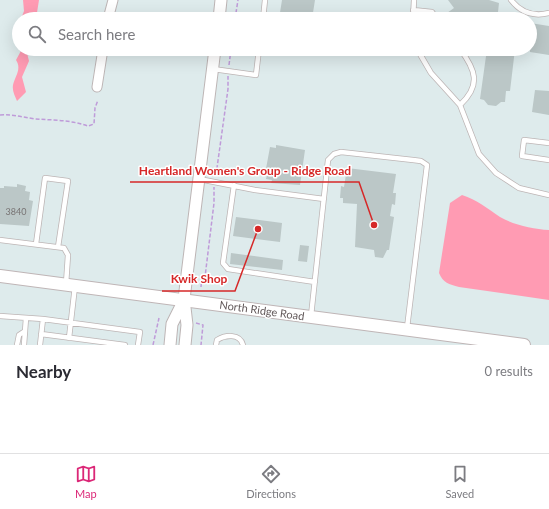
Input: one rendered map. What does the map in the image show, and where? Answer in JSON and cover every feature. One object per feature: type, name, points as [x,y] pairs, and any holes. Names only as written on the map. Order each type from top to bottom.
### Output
[{"type":"main road","name":"North Ridge Road","points":[[0,276],[184,299],[524,345]]},
{"type":"street","points":[[110,12],[113,0]]},
{"type":"street","points":[[220,12],[221,0]]},
{"type":"street","points":[[97,87],[102,56]]},
{"type":"street","points":[[184,345],[187,325],[184,299],[214,56]]},
{"type":"street","points":[[170,345],[172,324],[184,299]]},
{"type":"lane","points":[[264,12],[265,0]]},
{"type":"lane","points":[[414,0],[414,10],[432,12]]},
{"type":"lane","points":[[511,0],[517,7],[524,12]]},
{"type":"lane","points":[[537,15],[549,13]]},
{"type":"lane","points":[[213,69],[256,75],[258,56]]},
{"type":"lane","points":[[421,56],[431,73],[460,105],[480,154],[496,173],[519,188],[549,195]]},
{"type":"lane","points":[[460,105],[469,97],[474,72],[471,64],[465,56]]},
{"type":"lane","points":[[549,143],[524,140],[522,156],[549,160]]},
{"type":"lane","points":[[311,316],[328,160],[334,154],[342,152],[420,161],[427,165],[407,329]]},
{"type":"lane","points":[[36,244],[45,178],[68,181],[58,247]]},
{"type":"lane","points":[[199,179],[255,190],[324,199]]},
{"type":"lane","points":[[234,185],[223,263],[225,267],[228,269],[315,282]]},
{"type":"lane","points":[[0,240],[64,248],[68,255],[71,285],[68,338]]},
{"type":"lane","points":[[0,316],[140,332],[138,345]]},
{"type":"lane","points":[[24,345],[26,318]]},
{"type":"lane","points":[[40,345],[43,320]]},
{"type":"lane","points":[[17,345],[19,335],[25,331]]},
{"type":"lane","points":[[41,334],[125,345]]},
{"type":"lane","points":[[216,345],[217,340],[224,336],[235,336],[244,345]]},
{"type":"path","points":[[236,12],[238,0]]},
{"type":"path","points":[[201,287],[202,276],[205,277],[215,182],[228,89],[227,83],[230,56]]},
{"type":"path","points":[[0,115],[11,114],[26,118],[76,122],[88,126],[94,124],[95,108],[98,100]]},
{"type":"path","points":[[153,345],[159,318]]},
{"type":"path","points":[[195,323],[203,325],[202,345]]},
{"type":"shaded area","points":[[23,0],[39,0],[37,12],[24,11]]},
{"type":"shaded area","points":[[18,56],[28,56],[29,61],[22,77],[26,92],[17,101],[13,91],[13,85],[18,69],[18,63],[16,60]]},
{"type":"shaded area","points":[[462,195],[511,222],[530,228],[549,230],[549,300],[459,287],[449,284],[442,279],[439,273],[450,203]]},
{"type":"building","points":[[282,0],[315,0],[313,12],[280,12]]},
{"type":"building","points":[[448,0],[489,0],[499,3],[498,12],[448,12],[454,8]]},
{"type":"building","points":[[537,24],[549,26],[549,55],[537,53]]},
{"type":"building","points":[[486,56],[514,56],[510,91],[506,91],[505,102],[501,102],[496,106],[488,105],[484,100],[480,99]]},
{"type":"building","points":[[535,90],[549,91],[549,115],[532,112]]},
{"type":"building","points":[[276,145],[305,150],[300,185],[271,183],[272,180],[266,179],[267,175],[265,174],[270,147],[276,148]]},
{"type":"building","points":[[347,168],[396,174],[393,193],[396,193],[395,205],[392,204],[390,216],[394,217],[389,250],[387,250],[383,258],[375,257],[374,250],[355,247],[357,204],[343,203],[343,198],[340,198],[341,186],[344,187]]},
{"type":"building","points":[[17,184],[26,186],[25,191],[30,192],[29,200],[33,201],[29,226],[0,224],[0,188],[4,188],[4,186],[17,187]]},
{"type":"building","points":[[236,217],[282,223],[280,242],[233,236]]},
{"type":"building","points":[[300,245],[309,246],[307,262],[298,261]]},
{"type":"building","points":[[231,253],[283,260],[282,270],[230,264]]},
{"type":"place","name":"Heartland Women's Group - Ridge Road","points":[[374,225]]},
{"type":"place","name":"Kwik Shop","points":[[258,229]]}]
